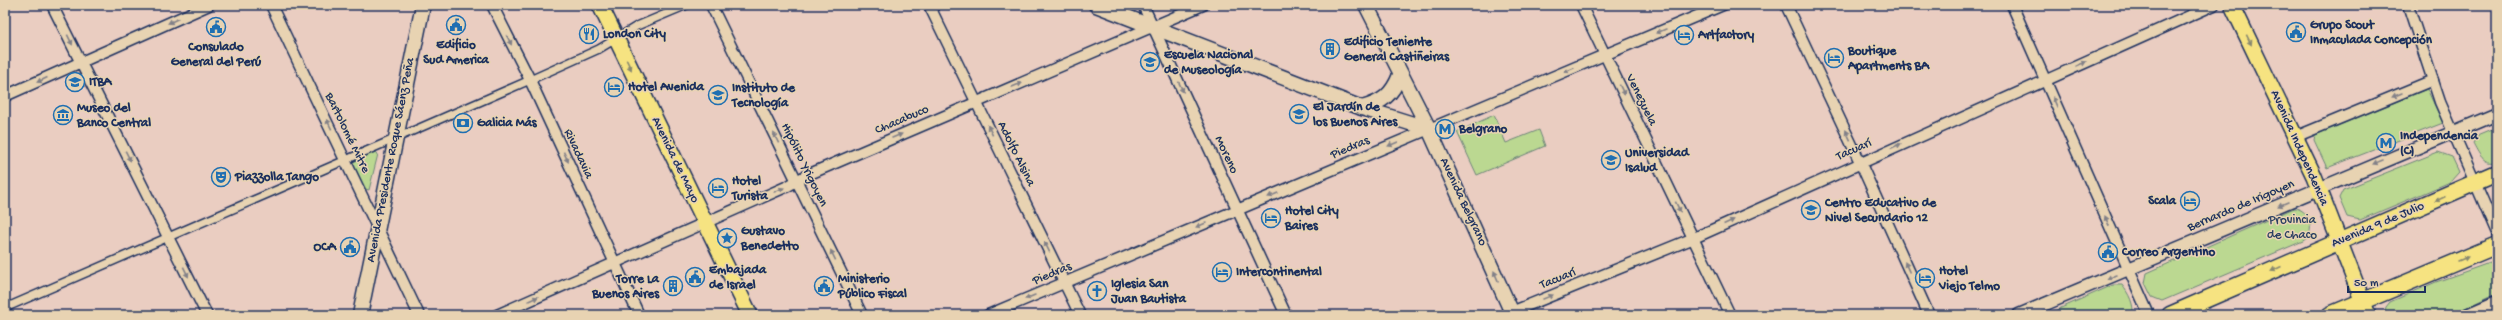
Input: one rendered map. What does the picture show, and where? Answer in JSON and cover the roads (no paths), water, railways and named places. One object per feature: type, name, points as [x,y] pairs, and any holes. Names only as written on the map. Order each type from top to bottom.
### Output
[{"type":"highway","name":"Avenida 9 de Julio","points":[[2170,315],[2497,173]]},
{"type":"highway","points":[[2330,315],[2366,308],[2497,245]]},
{"type":"main road","name":"Avenida Presidente Roque Sáenz Peña","points":[[360,315],[423,5]]},
{"type":"main road","name":"Avenida de Mayo","points":[[600,5],[750,315]]},
{"type":"main road","points":[[1096,5],[1362,108],[1429,129]]},
{"type":"main road","name":"Avenida Belgrano","points":[[1366,5],[1400,75],[1429,129],[1510,314]]},
{"type":"main road","name":"Avenida Independencia","points":[[2232,5],[2318,188],[2366,308]]},
{"type":"main road","points":[[1362,108],[1376,104],[1390,95],[1400,75]]},
{"type":"street","points":[[52,5],[207,315]]},
{"type":"street","points":[[5,96],[209,5]]},
{"type":"street","name":"Bartolomé Mitre","points":[[270,5],[346,159],[419,315]]},
{"type":"street","name":"Rivadavia","points":[[492,5],[530,80],[639,315]]},
{"type":"street","points":[[5,308],[530,80],[599,49],[616,38],[687,5]]},
{"type":"street","name":"Hipólito Yrigoyen","points":[[711,5],[862,315]]},
{"type":"street","name":"Adolfo Alsina","points":[[929,5],[1080,315]]},
{"type":"street","name":"Moreno","points":[[1143,5],[1286,315]]},
{"type":"street","name":"Chacabuco","points":[[497,315],[976,102],[1203,5]]},
{"type":"street","name":"Venezuela","points":[[1581,5],[1730,315]]},
{"type":"street","name":"Piedras","points":[[988,315],[1723,5]]},
{"type":"street","points":[[1786,5],[1860,162],[1929,315]]},
{"type":"street","points":[[2012,5],[2128,270],[2150,315]]},
{"type":"street","name":"Tacuarí","points":[[1510,314],[1694,238],[1860,162],[2214,5]]},
{"type":"street","points":[[2408,5],[2433,80],[2453,133],[2497,233]]},
{"type":"street","points":[[2295,137],[2433,80]]},
{"type":"street","name":"Bernardo de Irigoyen","points":[[2019,315],[2497,114]]},
{"type":"street","points":[[2467,315],[2497,302]]},
{"type":"place","name":"Edificio Sud America","points":[[456,25]]},
{"type":"place","name":"Consulado General del Perú","points":[[216,27]]},
{"type":"place","name":"Grupo Scout Inmaculada Concepción","points":[[2296,32]]},
{"type":"place","name":"London City","points":[[589,34]]},
{"type":"place","name":"Artfactory","points":[[1684,35]]},
{"type":"place","name":"Edificio Teniente General Castiñeiras","points":[[1330,49]]},
{"type":"place","name":"Boutique Apartments BA","points":[[1834,58]]},
{"type":"place","name":"Escuela Nacional de Museología","points":[[1150,62]]},
{"type":"place","name":"ITBA","points":[[75,82]]},
{"type":"place","name":"Hotel Avenida","points":[[614,87]]},
{"type":"place","name":"Instituto de Tecnología","points":[[718,95]]},
{"type":"place","name":"El Jardín de los Buenos Aires","points":[[1299,114]]},
{"type":"place","name":"Museo del Banco Central","points":[[63,115]]},
{"type":"place","name":"Galicia Más","points":[[463,123]]},
{"type":"place","name":"Belgrano","points":[[1445,129]]},
{"type":"place","name":"Independencia (C)","points":[[2386,143]]},
{"type":"place","name":"Universidad Isalud","points":[[1611,160]]},
{"type":"place","name":"Piazzolla Tango","points":[[221,177]]},
{"type":"place","name":"Hotel Turista","points":[[718,188]]},
{"type":"place","name":"Scala","points":[[2190,201]]},
{"type":"place","name":"Centro Educativo de Nivel Secundario 12","points":[[1811,210]]},
{"type":"place","name":"Hotel City Baires","points":[[1271,218]]},
{"type":"place","name":"Gustavo Benedetto","points":[[727,238]]},
{"type":"place","name":"OCA","points":[[350,247]]},
{"type":"place","name":"Correo Argentino","points":[[2108,252]]},
{"type":"place","name":"Intercontinental","points":[[1222,272]]},
{"type":"place","name":"Embajada de Israel","points":[[695,277]]},
{"type":"place","name":"Hotel Viejo Telmo","points":[[1925,278]]},
{"type":"place","name":"Torre La Buenos Aires","points":[[673,286]]},
{"type":"place","name":"Ministerio Público Fiscal","points":[[824,286]]},
{"type":"place","name":"Iglesia San Juan Bautista","points":[[1097,291]]},
{"type":"park label","name":"Provincia de Chaco","points":[[2292,228]]}]
